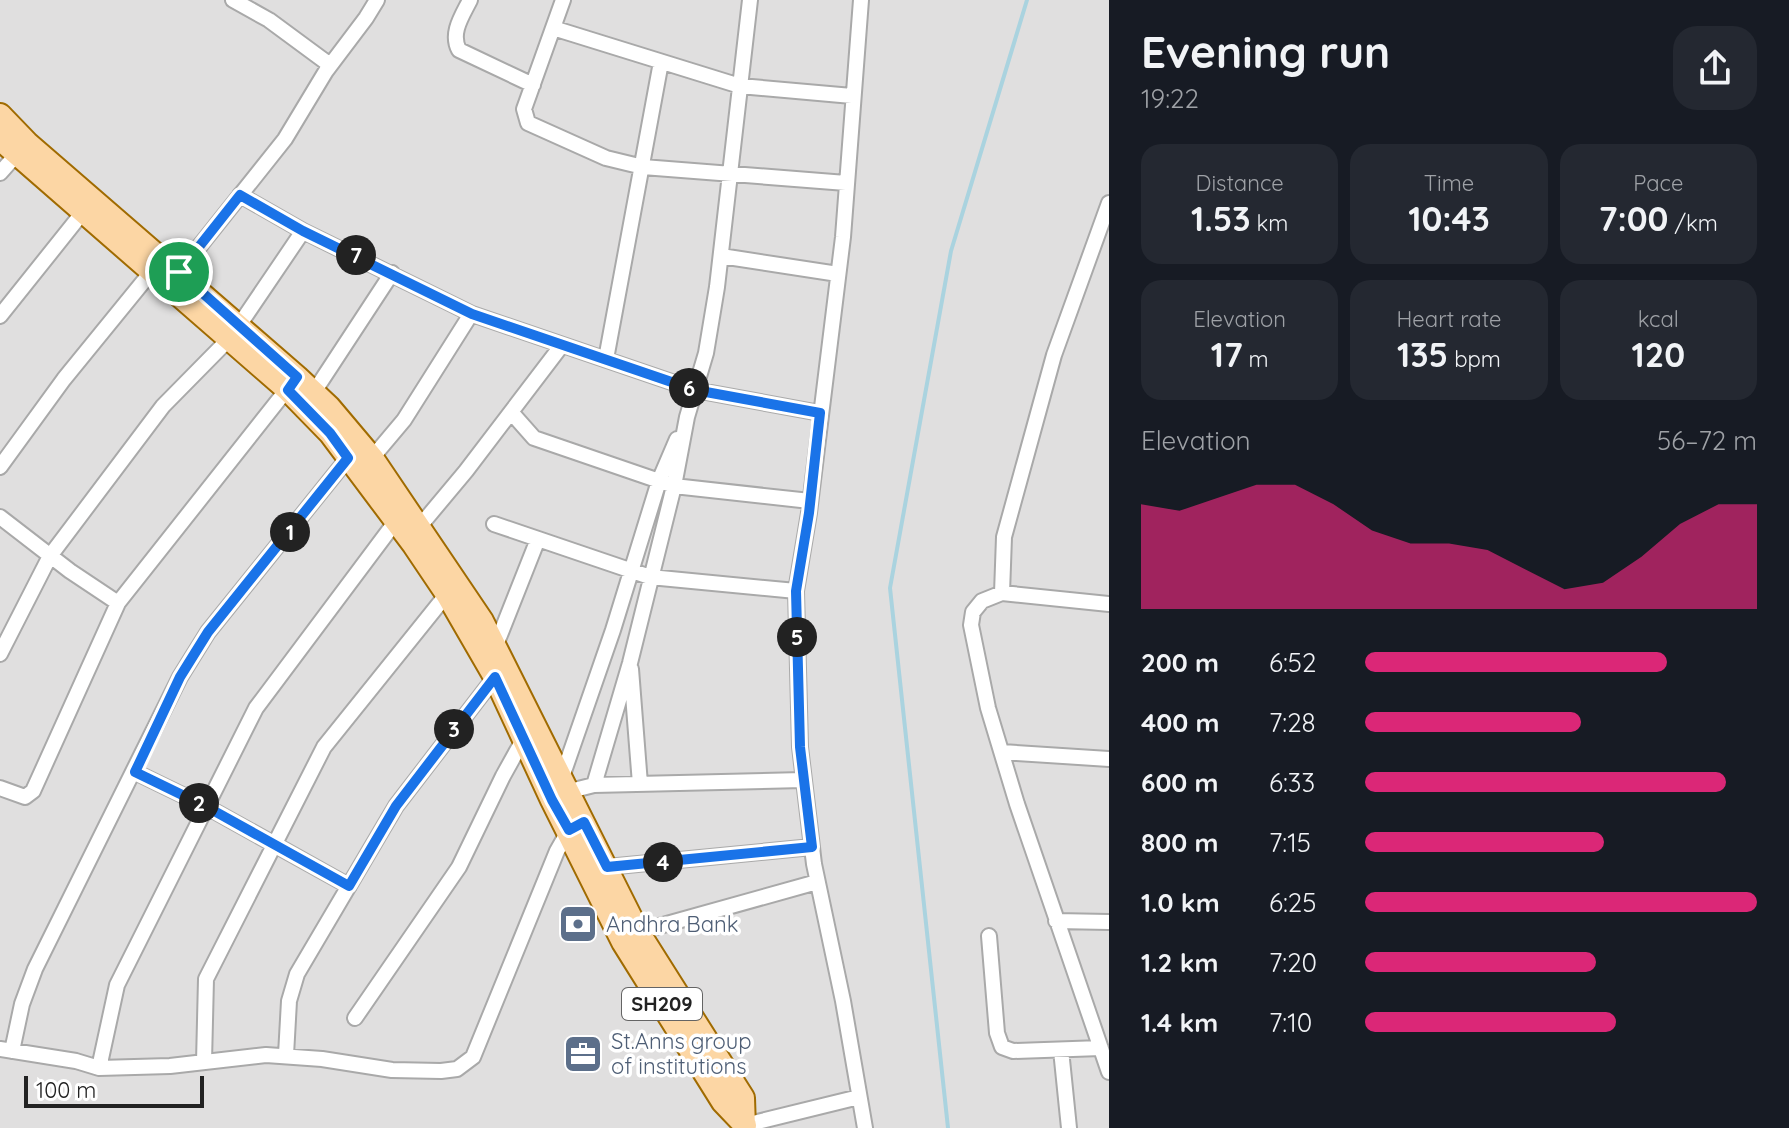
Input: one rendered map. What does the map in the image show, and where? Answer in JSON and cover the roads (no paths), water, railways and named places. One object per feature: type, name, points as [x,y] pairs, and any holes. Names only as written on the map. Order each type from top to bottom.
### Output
[{"type":"main road","points":[[0,115],[152,271],[235,332],[300,386],[372,458],[460,585],[496,645],[576,826],[607,867],[638,932],[743,1098],[745,1127]]},
{"type":"main road","points":[[0,139],[16,155],[179,272],[235,332]]},
{"type":"main road","points":[[300,386],[324,426],[447,594],[495,677],[523,740],[560,790]]},
{"type":"main road","name":"SH209","points":[[576,826],[623,942],[723,1102],[745,1127]]},
{"type":"street","points":[[179,272],[285,139],[330,65],[377,0]]},
{"type":"street","points":[[470,0],[455,33],[459,50],[533,85]]},
{"type":"street","points":[[563,0],[524,109],[528,123],[606,158],[643,167],[846,183]]},
{"type":"street","points":[[594,785],[631,660],[674,486],[687,417],[706,353],[721,256],[750,0]]},
{"type":"street","points":[[861,0],[838,274],[796,591],[803,780],[817,882],[843,1001],[865,1128]]},
{"type":"street","points":[[237,1],[289,33],[330,65]]},
{"type":"street","points":[[553,28],[740,86],[852,96]]},
{"type":"street","points":[[606,359],[661,62]]},
{"type":"street","points":[[0,173],[16,155]]},
{"type":"street","points":[[240,195],[303,231],[471,314],[695,390],[820,413]]},
{"type":"street","points":[[1002,593],[1004,537],[1054,355],[1109,203]]},
{"type":"street","points":[[0,316],[89,205]]},
{"type":"street","points":[[0,654],[50,556],[163,406],[235,332],[303,231]]},
{"type":"street","points":[[721,256],[838,274]]},
{"type":"street","points":[[0,467],[64,379],[152,271]]},
{"type":"street","points":[[0,788],[25,797],[33,791],[118,603],[392,273]]},
{"type":"street","points":[[372,458],[404,420],[471,314]]},
{"type":"street","points":[[420,526],[562,345]]},
{"type":"street","points":[[511,412],[534,438],[674,486],[810,501]]},
{"type":"street","points":[[687,417],[659,481],[560,790],[594,785],[803,780]]},
{"type":"street","points":[[348,458],[208,632],[180,677],[35,969],[6,1050],[76,1061],[99,1068],[170,1066],[252,1055],[286,1055],[361,1067],[419,1071],[457,1069],[473,1057],[524,930],[576,826]]},
{"type":"street","points":[[0,517],[118,603]]},
{"type":"street","points":[[99,1068],[117,985],[256,708],[396,521]]},
{"type":"street","points":[[494,524],[650,577],[796,591]]},
{"type":"street","points":[[496,645],[538,539]]},
{"type":"street","points":[[1109,604],[1002,593],[982,601],[973,612],[971,625],[988,708],[1056,921],[1109,1072]]},
{"type":"street","points":[[204,1062],[206,979],[324,747],[447,594]]},
{"type":"street","points":[[631,660],[640,784]]},
{"type":"street","points":[[286,1055],[289,1001],[297,974],[396,806],[495,677]]},
{"type":"street","points":[[355,1018],[459,867],[523,740]]},
{"type":"street","points":[[1002,752],[1109,759]]},
{"type":"street","points":[[135,772],[207,807],[349,886]]},
{"type":"street","points":[[607,867],[812,847]]},
{"type":"street","points":[[638,932],[817,882]]},
{"type":"street","points":[[1056,921],[1109,922]]},
{"type":"street","points":[[989,936],[997,1033],[1002,1047],[1013,1051],[1101,1048]]},
{"type":"street","points":[[1061,1050],[1069,1128]]},
{"type":"street","points":[[745,1127],[859,1097]]},
{"type":"waterway","points":[[948,1128],[890,588],[951,251],[1027,0]]},
{"type":"place","name":"Andhra Bank","points":[[578,924]]},
{"type":"place","name":"St.Anns group of institutions","points":[[583,1054]]}]
